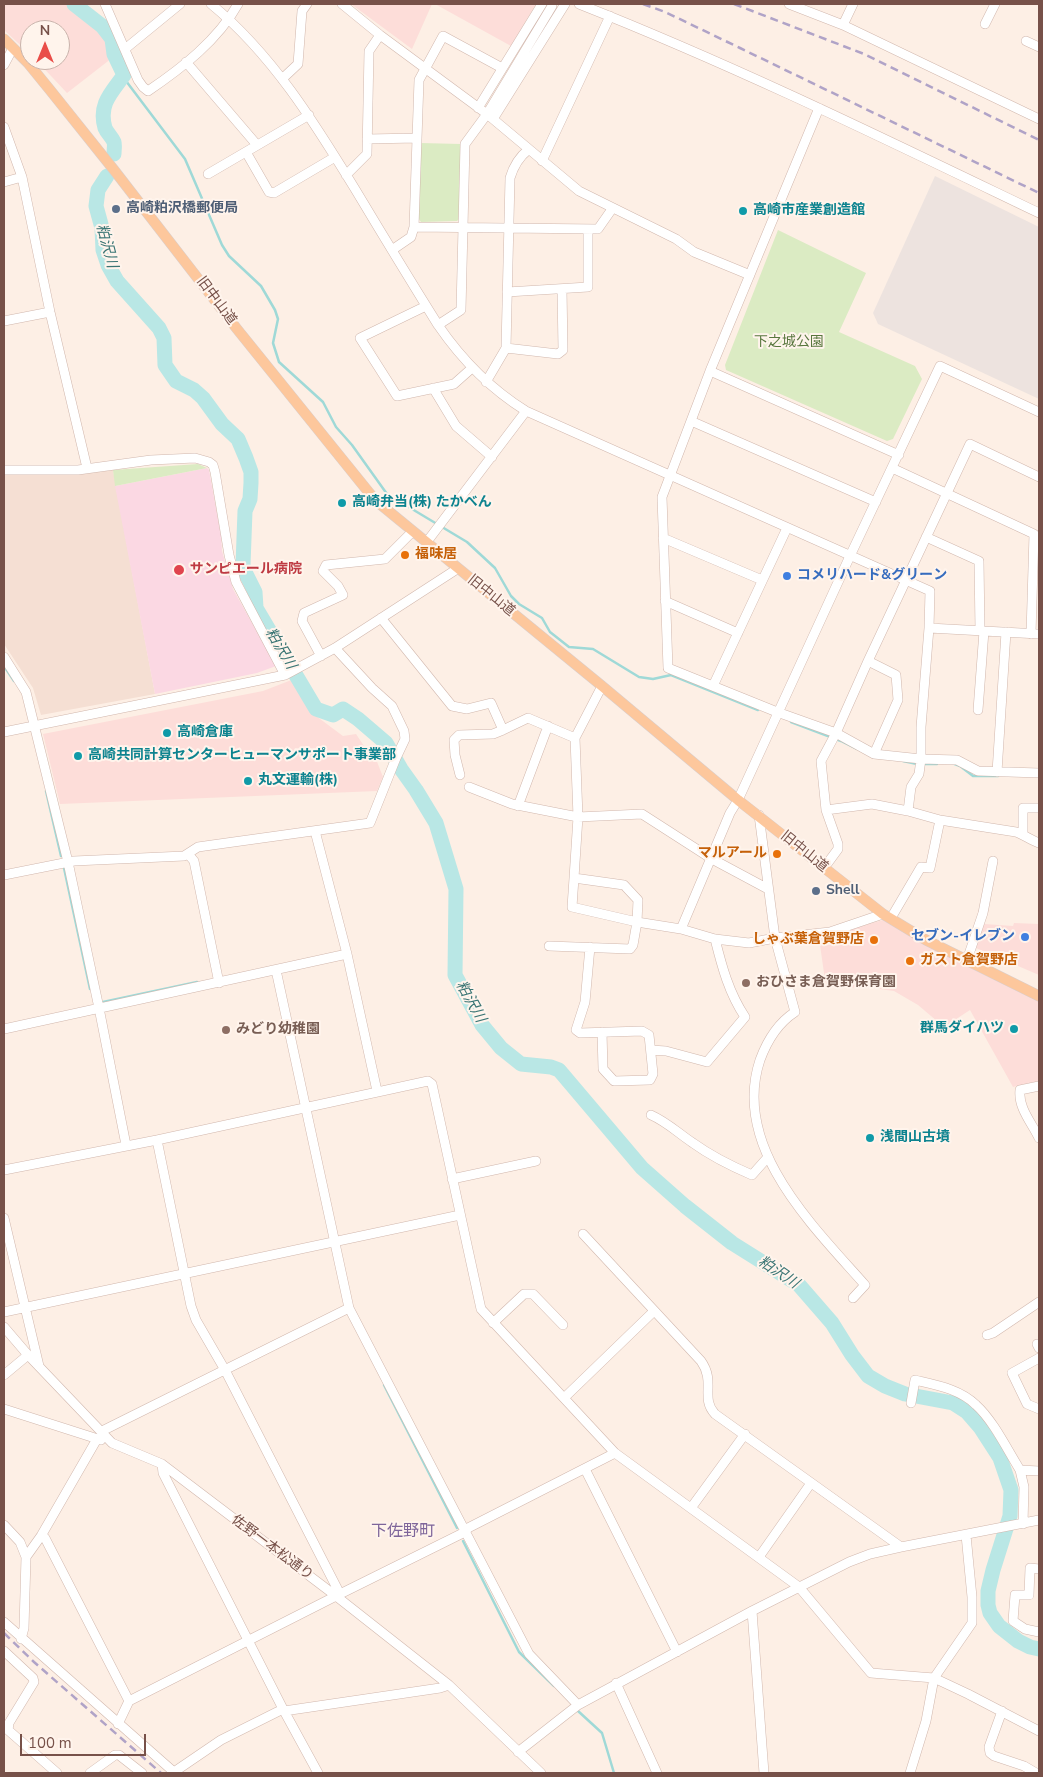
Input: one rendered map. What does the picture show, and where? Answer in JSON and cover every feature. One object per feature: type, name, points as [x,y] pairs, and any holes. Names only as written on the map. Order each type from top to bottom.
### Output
[{"type":"main road","name":"旧中山道","points":[[4,39],[28,63],[346,466],[375,500],[738,800],[887,916],[926,940],[1039,996]]},
{"type":"street","points":[[105,4],[138,80],[148,91],[186,62],[230,19],[238,4]]},
{"type":"street","points":[[125,49],[180,4]]},
{"type":"street","points":[[211,4],[230,19],[265,57],[309,115],[438,325],[453,347],[486,382],[526,411],[930,591],[921,726],[921,759],[919,774],[911,787],[908,811]]},
{"type":"street","points":[[282,79],[298,64],[302,10],[307,4]]},
{"type":"street","points":[[342,4],[380,35],[490,117],[578,191],[676,239],[694,252],[750,276]]},
{"type":"street","points":[[478,108],[542,4]]},
{"type":"street","points":[[438,325],[461,310],[465,144],[490,117],[565,4]]},
{"type":"street","points":[[579,4],[670,40],[819,108],[1039,213]]},
{"type":"street","points":[[789,4],[843,24],[1039,119]]},
{"type":"street","points":[[843,24],[853,4]]},
{"type":"street","points":[[985,24],[995,4]]},
{"type":"street","points":[[490,117],[552,6]]},
{"type":"street","points":[[542,161],[610,16]]},
{"type":"street","points":[[346,174],[367,154],[369,51],[380,35]]},
{"type":"street","points":[[392,250],[411,237],[414,227],[419,80],[443,36],[502,68]]},
{"type":"street","points":[[1026,41],[1039,47]]},
{"type":"street","points":[[4,64],[13,48]]},
{"type":"street","points":[[186,62],[257,145]]},
{"type":"street","points":[[819,108],[710,371],[662,497],[668,668],[836,733],[874,754],[921,759],[957,760],[978,771],[1039,773]]},
{"type":"street","points":[[208,174],[309,115]]},
{"type":"street","points":[[4,127],[22,178],[50,312],[87,468]]},
{"type":"street","points":[[367,139],[417,138]]},
{"type":"street","points":[[486,382],[506,348],[510,178],[512,171],[523,154],[528,150]]},
{"type":"street","points":[[246,152],[269,192],[274,193],[335,157]]},
{"type":"street","points":[[4,182],[22,178]]},
{"type":"street","points":[[414,227],[598,229],[612,209]]},
{"type":"street","points":[[507,292],[588,287],[588,229]]},
{"type":"street","points":[[506,348],[558,354],[563,350],[562,289]]},
{"type":"street","points":[[426,306],[360,338],[396,396],[454,384],[472,368]]},
{"type":"street","points":[[4,322],[50,312]]},
{"type":"street","points":[[681,929],[730,813],[738,800],[940,366],[1039,412]]},
{"type":"street","points":[[710,371],[898,455]]},
{"type":"street","points":[[434,388],[456,426],[492,456]]},
{"type":"street","points":[[426,543],[526,411]]},
{"type":"street","points":[[692,421],[876,502]]},
{"type":"street","points":[[824,868],[838,849],[838,844],[826,810],[821,761],[836,733],[970,444],[1039,477]]},
{"type":"street","points":[[4,470],[78,470],[151,460],[195,458],[203,459],[213,466],[229,555],[236,582],[287,674]]},
{"type":"street","points":[[892,468],[1034,534],[1035,634],[929,628]]},
{"type":"street","points":[[713,686],[787,528]]},
{"type":"street","points":[[321,656],[302,621],[304,613],[343,595],[338,586],[323,572],[326,566],[385,559],[412,532]]},
{"type":"street","points":[[926,537],[979,561],[982,631],[978,710]]},
{"type":"street","points":[[663,538],[762,580]]},
{"type":"street","points":[[4,732],[287,674],[335,648],[458,569]]},
{"type":"street","points":[[665,602],[738,633]]},
{"type":"street","points":[[381,618],[452,706],[467,709],[491,703],[503,730]]},
{"type":"street","points":[[997,772],[1006,632]]},
{"type":"street","points":[[4,875],[68,862],[178,856],[212,844],[370,823],[405,739],[404,731],[392,706],[372,688],[335,648]]},
{"type":"street","points":[[4,657],[26,692],[35,725],[68,862],[126,1145]]},
{"type":"street","points":[[868,661],[896,674],[898,700],[874,754]]},
{"type":"street","points":[[602,686],[575,738],[578,817],[572,907],[637,922],[681,929],[715,939],[749,943],[830,932],[887,916],[921,867],[930,868],[940,820]]},
{"type":"street","points":[[460,774],[455,756],[454,740],[459,736],[493,734],[528,718],[575,738]]},
{"type":"street","points":[[518,806],[548,726]]},
{"type":"street","points":[[469,787],[518,806],[578,817],[642,814],[712,858],[768,890]]},
{"type":"street","points":[[826,810],[872,804],[940,820],[1022,834]]},
{"type":"street","points":[[1039,808],[1023,808],[1022,834],[1026,839],[1039,843]]},
{"type":"street","points":[[759,815],[775,938],[796,1012],[783,1023],[766,1045],[756,1072],[754,1108],[768,1157],[791,1198],[865,1285],[853,1298]]},
{"type":"street","points":[[315,831],[347,954],[377,1091]]},
{"type":"street","points":[[188,854],[194,860],[219,984]]},
{"type":"street","points":[[967,960],[983,913],[993,861]]},
{"type":"street","points":[[549,946],[630,949],[633,945],[638,900],[624,885],[574,878]]},
{"type":"street","points":[[651,1050],[666,1051],[707,1062],[745,1018],[734,999],[724,975],[715,939]]},
{"type":"street","points":[[590,947],[585,1002],[576,1030],[580,1033],[602,1032],[642,1031],[649,1035],[654,1074],[650,1080],[614,1081],[603,1069],[602,1032]]},
{"type":"street","points":[[4,1030],[99,1008],[219,984],[347,954]]},
{"type":"street","points":[[276,970],[350,1308],[529,1654],[578,1705]]},
{"type":"street","points":[[4,1170],[157,1140],[306,1106],[428,1081],[432,1084],[481,1309],[493,1323],[615,1452],[799,1587],[871,1673],[934,1678],[1039,1731]]},
{"type":"street","points":[[1039,1086],[1020,1090],[1019,1097],[1039,1138]]},
{"type":"street","points":[[651,1114],[665,1121],[693,1143],[737,1169],[752,1175],[768,1157]]},
{"type":"street","points":[[157,1140],[184,1274],[196,1320],[225,1370],[338,1595]]},
{"type":"street","points":[[452,1179],[536,1161]]},
{"type":"street","points":[[4,1312],[460,1215]]},
{"type":"street","points":[[4,1218],[39,1366]]},
{"type":"street","points":[[583,1234],[705,1368],[709,1382],[708,1404],[715,1414],[901,1547]]},
{"type":"street","points":[[493,1323],[524,1294],[533,1294],[563,1325]]},
{"type":"street","points":[[987,1335],[993,1333],[1039,1302]]},
{"type":"street","points":[[26,1557],[41,1536],[99,1435],[350,1308]]},
{"type":"street","points":[[564,1398],[654,1312]]},
{"type":"street","name":"佐野一本松通り","points":[[4,1327],[99,1435],[112,1443],[162,1464],[338,1595],[448,1685],[541,1773]]},
{"type":"street","points":[[4,1375],[28,1355]]},
{"type":"street","points":[[1039,1358],[1012,1373],[1027,1404],[1039,1409]]},
{"type":"street","points":[[910,1403],[915,1380],[947,1388],[964,1396],[984,1413],[1020,1470],[1024,1487],[1019,1524]]},
{"type":"street","points":[[4,1410],[99,1435]]},
{"type":"street","points":[[691,1508],[745,1434]]},
{"type":"street","points":[[118,1724],[129,1701],[465,1532],[468,1528],[585,1470],[615,1452]]},
{"type":"street","points":[[162,1464],[163,1473],[247,1640],[318,1773]]},
{"type":"street","points":[[585,1470],[677,1652]]},
{"type":"street","points":[[1020,1470],[1039,1471]]},
{"type":"street","points":[[759,1557],[811,1483]]},
{"type":"street","points":[[518,1752],[578,1705],[616,1683],[849,1562],[870,1554],[901,1547],[1039,1520]]},
{"type":"street","points":[[4,1524],[20,1542],[26,1557],[24,1628],[21,1639]]},
{"type":"street","points":[[910,1773],[926,1721],[934,1678],[972,1623],[972,1597],[966,1535]]},
{"type":"street","points":[[41,1536],[45,1538],[129,1701]]},
{"type":"street","points":[[1039,1569],[1030,1568],[1028,1595],[1015,1595],[1013,1621],[1025,1628],[1039,1632]]},
{"type":"street","points":[[752,1611],[764,1773]]},
{"type":"street","points":[[4,1622],[175,1773],[221,1740],[284,1710],[440,1688],[448,1685]]},
{"type":"street","points":[[4,1651],[33,1678],[34,1682],[8,1723],[8,1730],[57,1773]]},
{"type":"street","points":[[616,1683],[657,1773]]},
{"type":"street","points":[[1002,1711],[989,1747],[990,1753],[1024,1766],[1036,1773]]},
{"type":"street","points":[[90,1773],[115,1755],[119,1755],[142,1773]]},
{"type":"shaded area","points":[[4,4],[67,4],[98,28],[107,41],[112,58],[67,93],[45,70],[70,70],[70,20],[20,20],[20,45],[4,30]]},
{"type":"shaded area","points":[[351,4],[432,4],[412,49]]},
{"type":"shaded area","points":[[435,4],[536,4],[511,46]]},
{"type":"shaded area","points":[[935,176],[1039,227],[1039,399],[878,324],[873,313]]},
{"type":"shaded area","name":"サンピエール病院","points":[[207,468],[209,470],[221,535],[222,551],[233,589],[276,666],[257,673],[155,694],[115,486]]},
{"type":"shaded area","points":[[113,470],[155,694],[41,715],[33,688],[4,644],[4,473],[79,474]]},
{"type":"shaded area","points":[[294,679],[312,713],[343,736],[356,734],[368,752],[374,754],[383,777],[377,791],[60,804],[43,734],[263,691]]},
{"type":"shaded area","points":[[883,920],[975,970],[1039,1001],[1039,1081],[1013,1087],[970,1010],[944,1027],[918,1005],[894,991],[872,988],[826,987],[819,938]]},
{"type":"shaded area","points":[[1014,923],[1039,924],[1039,975],[976,948],[984,924],[1013,926]]},
{"type":"green space","points":[[420,143],[461,144],[460,218],[457,221],[421,222],[418,218]]},
{"type":"green space","name":"下之城公園","points":[[778,230],[866,273],[839,332],[915,366],[922,379],[893,439],[887,441],[726,370],[725,365]]},
{"type":"green space","points":[[198,464],[207,468],[115,486],[113,470]]},
{"type":"waterway","name":"粕沢川","points":[[74,4],[102,26],[112,39],[114,54],[124,75],[107,99],[103,112],[105,128],[114,142],[114,154]]},
{"type":"waterway","points":[[123,77],[185,159],[222,245],[229,256],[261,286],[275,310],[278,319],[273,343],[279,362],[323,402],[336,427],[352,445],[387,494],[437,524]]},
{"type":"waterway","name":"粕沢川","points":[[107,176],[98,190],[96,206],[102,228],[103,250],[108,265],[117,281],[159,328],[164,338],[165,365],[176,381],[194,390],[203,398],[222,424],[238,439],[251,472],[250,499],[245,511],[243,565],[255,592],[256,608],[316,709],[333,715],[343,709],[386,743],[436,823],[456,889],[455,975],[482,1025],[501,1048],[521,1064],[551,1067],[559,1070],[642,1168],[685,1206],[732,1243],[799,1285],[832,1323],[868,1376],[885,1386],[905,1394],[953,1403],[967,1412],[980,1427],[1000,1458],[1011,1490],[1010,1516],[988,1591],[990,1613],[999,1626],[1018,1641],[1039,1649]]},
{"type":"waterway","points":[[442,527],[467,542],[495,568],[511,596],[519,604],[542,618],[550,632],[569,647],[593,649],[639,677],[653,679],[671,675],[758,710]]},
{"type":"waterway","points":[[4,666],[14,681]]},
{"type":"waterway","points":[[791,722],[857,749]]},
{"type":"waterway","points":[[903,761],[917,764]]},
{"type":"waterway","points":[[952,763],[960,766],[973,776],[998,776]]},
{"type":"waterway","points":[[922,764],[937,764]]},
{"type":"waterway","points":[[46,791],[61,856]]},
{"type":"waterway","points":[[64,868],[90,989]]},
{"type":"waterway","points":[[103,1002],[197,982]]},
{"type":"waterway","points":[[384,1385],[457,1528]]},
{"type":"waterway","points":[[463,1541],[519,1652],[554,1686]]},
{"type":"waterway","points":[[578,1711],[602,1733],[614,1773]]},
{"type":"railway","points":[[643,4],[665,12],[1039,193]]},
{"type":"railway","points":[[734,4],[864,54],[1039,140]]},
{"type":"railway","points":[[4,1633],[34,1662],[161,1773]]},
{"type":"place","name":"高崎粕沢橋郵便局","points":[[116,209]]},
{"type":"place","name":"高崎市産業創造館","points":[[743,211]]},
{"type":"place","name":"高崎弁当(株) たかべん","points":[[342,503]]},
{"type":"place","name":"福味居","points":[[405,555]]},
{"type":"place","name":"サンピエール病院","points":[[179,570]]},
{"type":"place","name":"コメリハード&グリーン","points":[[787,576]]},
{"type":"place","name":"高崎倉庫","points":[[167,733]]},
{"type":"place","name":"高崎共同計算センターヒューマンサポート事業部","points":[[78,756]]},
{"type":"place","name":"丸文運輸(株)","points":[[248,781]]},
{"type":"place","name":"マルアール","points":[[777,854]]},
{"type":"place","name":"Shell","points":[[816,891]]},
{"type":"place","name":"セブン-イレブン","points":[[1025,937]]},
{"type":"place","name":"しゃぶ葉倉賀野店","points":[[874,940]]},
{"type":"place","name":"ガスト倉賀野店","points":[[910,961]]},
{"type":"place","name":"おひさま倉賀野保育園","points":[[746,983]]},
{"type":"place","name":"群馬ダイハツ","points":[[1014,1029]]},
{"type":"place","name":"みどり幼稚園","points":[[226,1030]]},
{"type":"place","name":"浅間山古墳","points":[[870,1138]]},
{"type":"district","name":"下佐野町","points":[[403,1532]]}]
